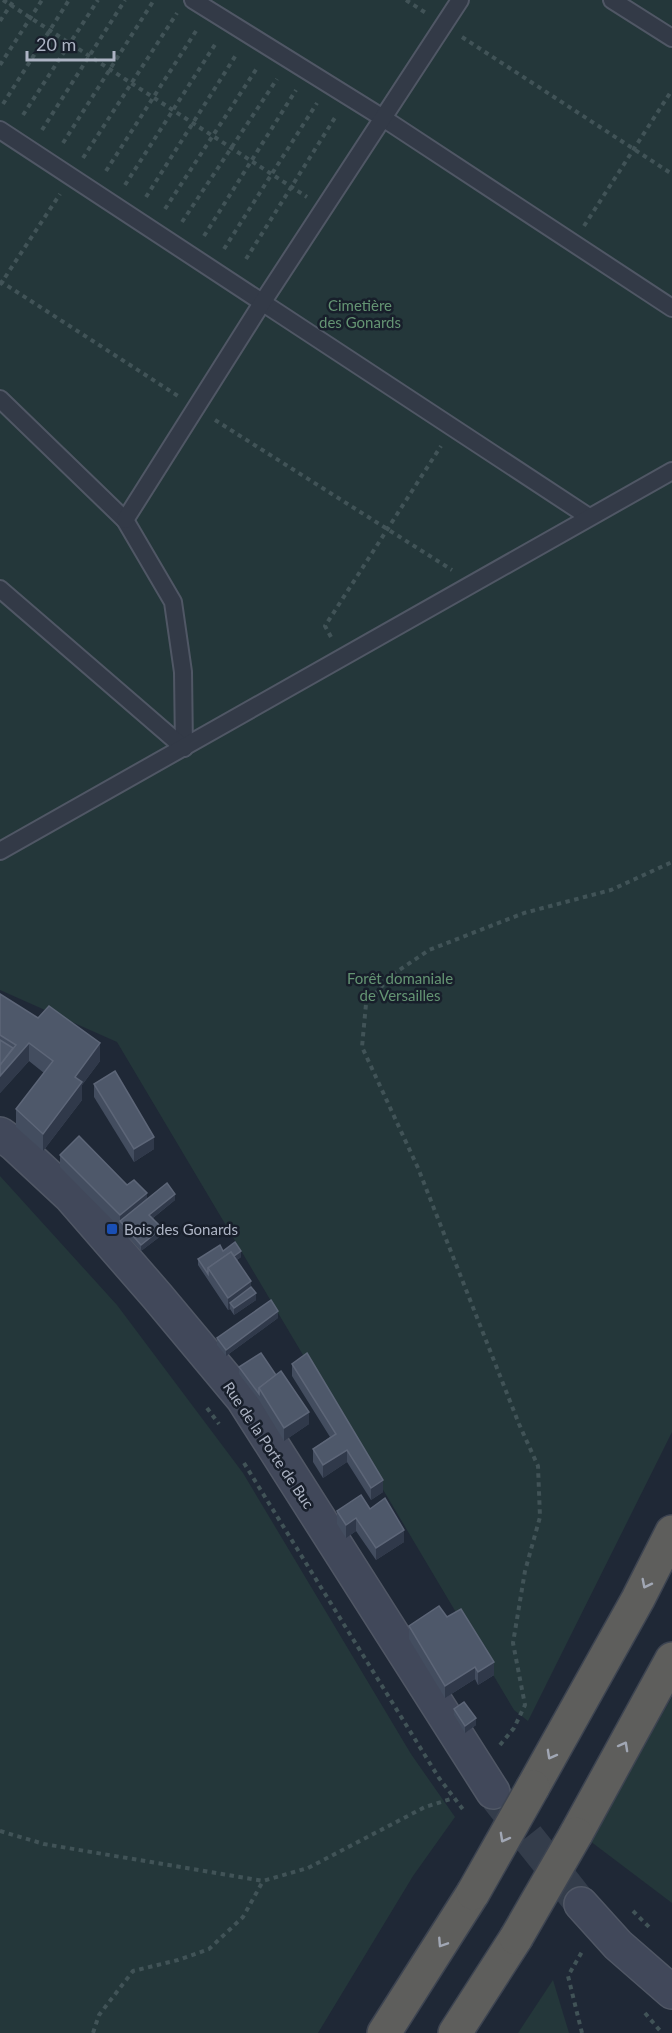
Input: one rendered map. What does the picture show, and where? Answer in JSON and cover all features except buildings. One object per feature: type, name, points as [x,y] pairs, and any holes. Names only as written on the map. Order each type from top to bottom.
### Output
[{"type":"highway","points":[[384,2033],[473,1893],[638,1599],[672,1532]]},
{"type":"highway","points":[[455,2033],[516,1938],[672,1659]]},
{"type":"main road","name":"Rue de la Porte de Buc","points":[[0,1134],[70,1196],[243,1399],[493,1792]]},
{"type":"main road","points":[[581,1904],[618,1945],[672,1992]]},
{"type":"lane","points":[[125,520],[262,303],[460,0]]},
{"type":"lane","points":[[612,0],[672,38]]},
{"type":"lane","points":[[186,5],[383,118],[672,308]]},
{"type":"lane","points":[[0,130],[589,517]]},
{"type":"lane","points":[[0,399],[125,520],[173,602],[183,672],[184,748]]},
{"type":"lane","points":[[0,851],[672,471]]},
{"type":"lane","points":[[0,589],[184,748]]},
{"type":"path","points":[[3,0],[324,208]]},
{"type":"path","points":[[0,21],[14,0]]},
{"type":"path","points":[[0,65],[42,0]]},
{"type":"path","points":[[3,104],[69,0]]},
{"type":"path","points":[[23,115],[98,0]]},
{"type":"path","points":[[42,130],[125,0]]},
{"type":"path","points":[[63,143],[154,0]]},
{"type":"path","points":[[406,0],[672,174]]},
{"type":"path","points":[[186,5],[131,84],[1,283],[473,583]]},
{"type":"path","points":[[105,172],[196,31]]},
{"type":"path","points":[[125,184],[216,43]]},
{"type":"path","points":[[146,197],[236,55]]},
{"type":"path","points":[[165,209],[257,68]]},
{"type":"path","points":[[182,222],[277,79]]},
{"type":"path","points":[[204,236],[296,90]]},
{"type":"path","points":[[573,243],[672,90]]},
{"type":"path","points":[[224,249],[318,103]]},
{"type":"path","points":[[246,259],[336,116]]},
{"type":"path","points":[[342,658],[325,626],[453,428]]},
{"type":"path","points":[[499,1746],[514,1728],[525,1705],[513,1643],[525,1571],[540,1517],[538,1466],[519,1424],[417,1168],[362,1047],[366,1004],[392,975],[429,950],[524,914],[611,890],[672,862]]},
{"type":"path","points":[[200,1400],[221,1426]]},
{"type":"path","points":[[240,1457],[439,1778],[465,1812]]},
{"type":"path","points":[[0,1831],[44,1844],[262,1881],[308,1868],[425,1807],[454,1798]]},
{"type":"path","points":[[93,2033],[99,2015],[133,1971],[178,1960],[209,1949],[243,1917],[262,1881]]},
{"type":"path","points":[[627,1905],[658,1935]]},
{"type":"path","points":[[582,2033],[568,1976],[586,1944]]},
{"type":"green space","points":[[0,0],[672,0],[672,1432],[528,1721],[514,1710],[117,1042],[0,990]]},
{"type":"green space","points":[[0,1176],[117,1305],[243,1473],[411,1754],[455,1817],[413,1876],[318,2033],[0,2033]]},
{"type":"green space","points":[[672,1697],[672,1903],[590,1841]]},
{"type":"green space","points":[[553,1980],[569,2033],[518,2033]]},
{"type":"tunnel","points":[[497,1798],[581,1904]]},
{"type":"place","name":"Bois des Gonards","points":[[112,1229]]},
{"type":"park label","name":"Cimetière des Gonards","points":[[360,314]]},
{"type":"park label","name":"Forêt domaniale de Versailles","points":[[400,986]]}]
